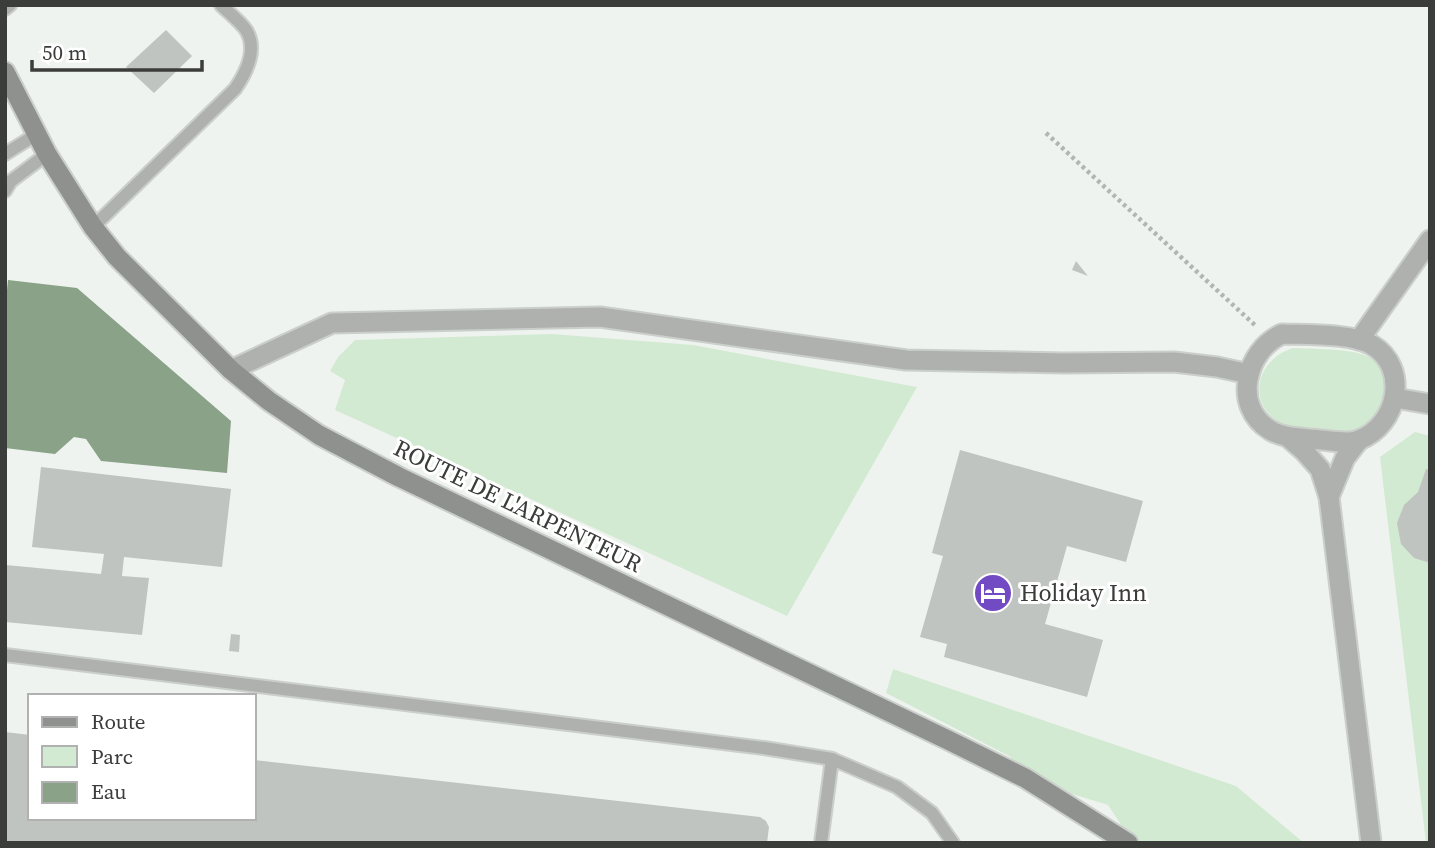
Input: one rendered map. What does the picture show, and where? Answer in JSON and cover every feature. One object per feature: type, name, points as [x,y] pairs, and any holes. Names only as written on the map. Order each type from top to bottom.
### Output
[{"type":"main road","name":"ROUTE DE L'ARPENTEUR","points":[[5,72],[47,155],[93,227],[117,257],[231,370],[269,401],[319,435],[399,477],[1025,778],[1128,843]]},
{"type":"street","points":[[1359,340],[1430,240]]},
{"type":"street","points":[[231,370],[332,323],[600,317],[906,360],[1174,362],[1249,374]]},
{"type":"street","points":[[1282,334],[1359,340],[1372,345],[1384,355],[1395,375],[1395,398],[1388,416],[1369,435],[1355,441],[1288,437],[1271,431],[1259,421],[1250,408],[1247,392],[1249,374],[1257,353],[1271,339],[1282,334]]},
{"type":"street","points":[[1395,398],[1430,404]]},
{"type":"street","points":[[1288,437],[1320,469],[1329,497],[1371,843]]},
{"type":"street","points":[[1329,497],[1345,458],[1359,440]]},
{"type":"lane","points":[[5,9],[10,5]]},
{"type":"lane","points":[[93,227],[235,89],[241,80],[250,58],[247,31],[221,5]]},
{"type":"lane","points":[[5,154],[37,134]]},
{"type":"lane","points":[[5,191],[11,181],[47,155]]},
{"type":"lane","points":[[5,655],[750,746],[832,759],[897,787],[932,813],[953,843]]},
{"type":"lane","points":[[821,843],[832,759]]},
{"type":"path","points":[[1046,133],[1271,339]]},
{"type":"green space","points":[[552,334],[693,345],[917,387],[787,616],[335,410],[345,380],[330,371],[338,357],[355,340]]},
{"type":"green space","points":[[1293,348],[1353,352],[1369,357],[1379,365],[1385,376],[1386,387],[1379,410],[1371,420],[1349,431],[1290,428],[1276,421],[1266,411],[1259,387],[1268,364]]},
{"type":"green space","points":[[1415,432],[1430,436],[1430,843],[1426,843],[1380,457]]},
{"type":"green space","points":[[893,669],[1236,786],[1304,843],[1133,843],[1108,805],[1035,779],[1009,756],[886,693]]},
{"type":"water","points":[[8,280],[77,288],[231,421],[227,473],[101,461],[86,439],[74,437],[55,454],[5,448],[5,310]]},
{"type":"building","points":[[166,30],[192,56],[154,93],[126,67]]},
{"type":"building","points":[[1076,261],[1088,276],[1072,270]]},
{"type":"building","name":"Holiday Inn","points":[[960,450],[1143,501],[1126,562],[1067,546],[1045,624],[1103,640],[1087,697],[944,657],[947,644],[920,637],[943,556],[932,553]]},
{"type":"building","points":[[41,467],[231,489],[222,567],[124,557],[122,576],[149,578],[142,635],[5,622],[6,565],[101,574],[104,554],[32,547]]},
{"type":"building","points":[[1426,469],[1430,470],[1430,563],[1414,558],[1401,544],[1397,523],[1404,505],[1418,492]]},
{"type":"building","points":[[231,634],[240,635],[239,652],[229,651]]},
{"type":"building","points":[[5,732],[28,735],[28,820],[256,820],[256,760],[760,817],[769,827],[767,843],[5,843]]},
{"type":"place","name":"Holiday Inn","points":[[993,593]]}]
